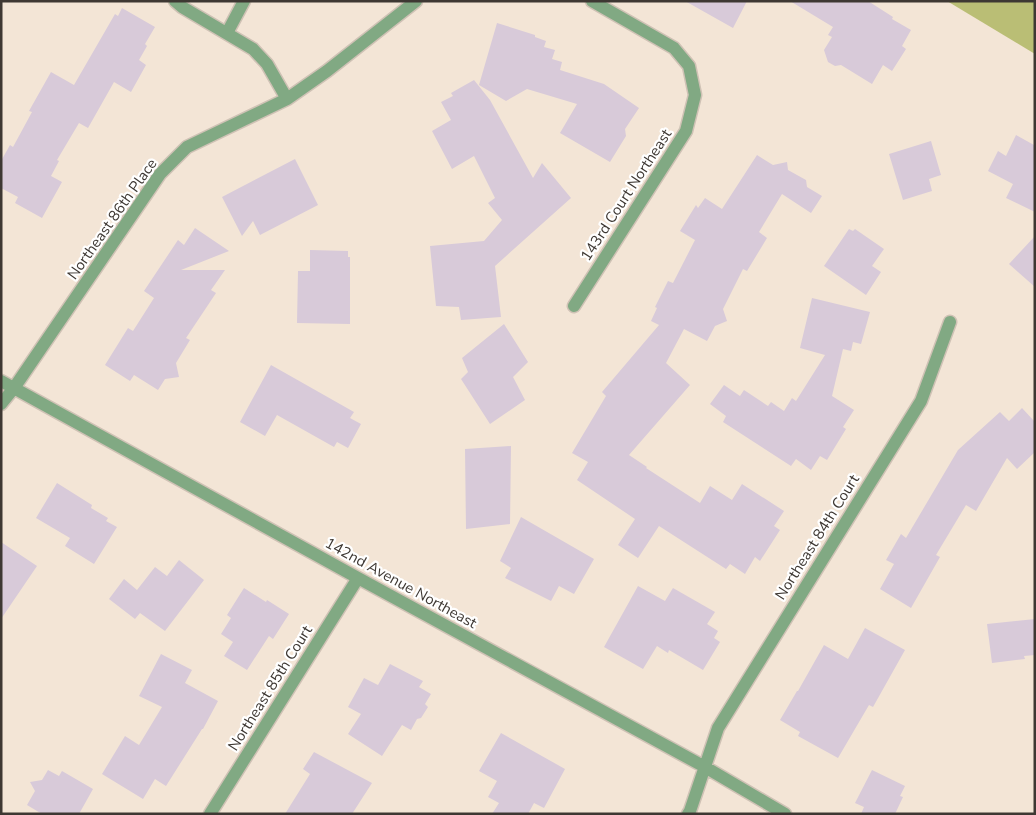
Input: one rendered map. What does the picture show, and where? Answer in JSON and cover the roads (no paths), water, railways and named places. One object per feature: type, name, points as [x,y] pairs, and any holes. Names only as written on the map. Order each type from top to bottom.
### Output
[{"type":"street","points":[[175,1],[253,49],[267,64],[287,99]]},
{"type":"street","points":[[227,33],[244,1]]},
{"type":"street","name":"Northeast 86th Place","points":[[1,404],[14,388],[160,174],[187,148],[287,99],[327,71],[416,1]]},
{"type":"street","name":"143rd Court Northeast","points":[[574,306],[686,131],[695,95],[689,66],[674,48],[592,1]]},
{"type":"street","name":"Northeast 84th Court","points":[[688,814],[718,728],[920,401],[950,322]]},
{"type":"street","name":"142nd Avenue Northeast","points":[[1,381],[705,767],[785,814]]},
{"type":"street","name":"Northeast 85th Court","points":[[210,814],[358,578]]}]
